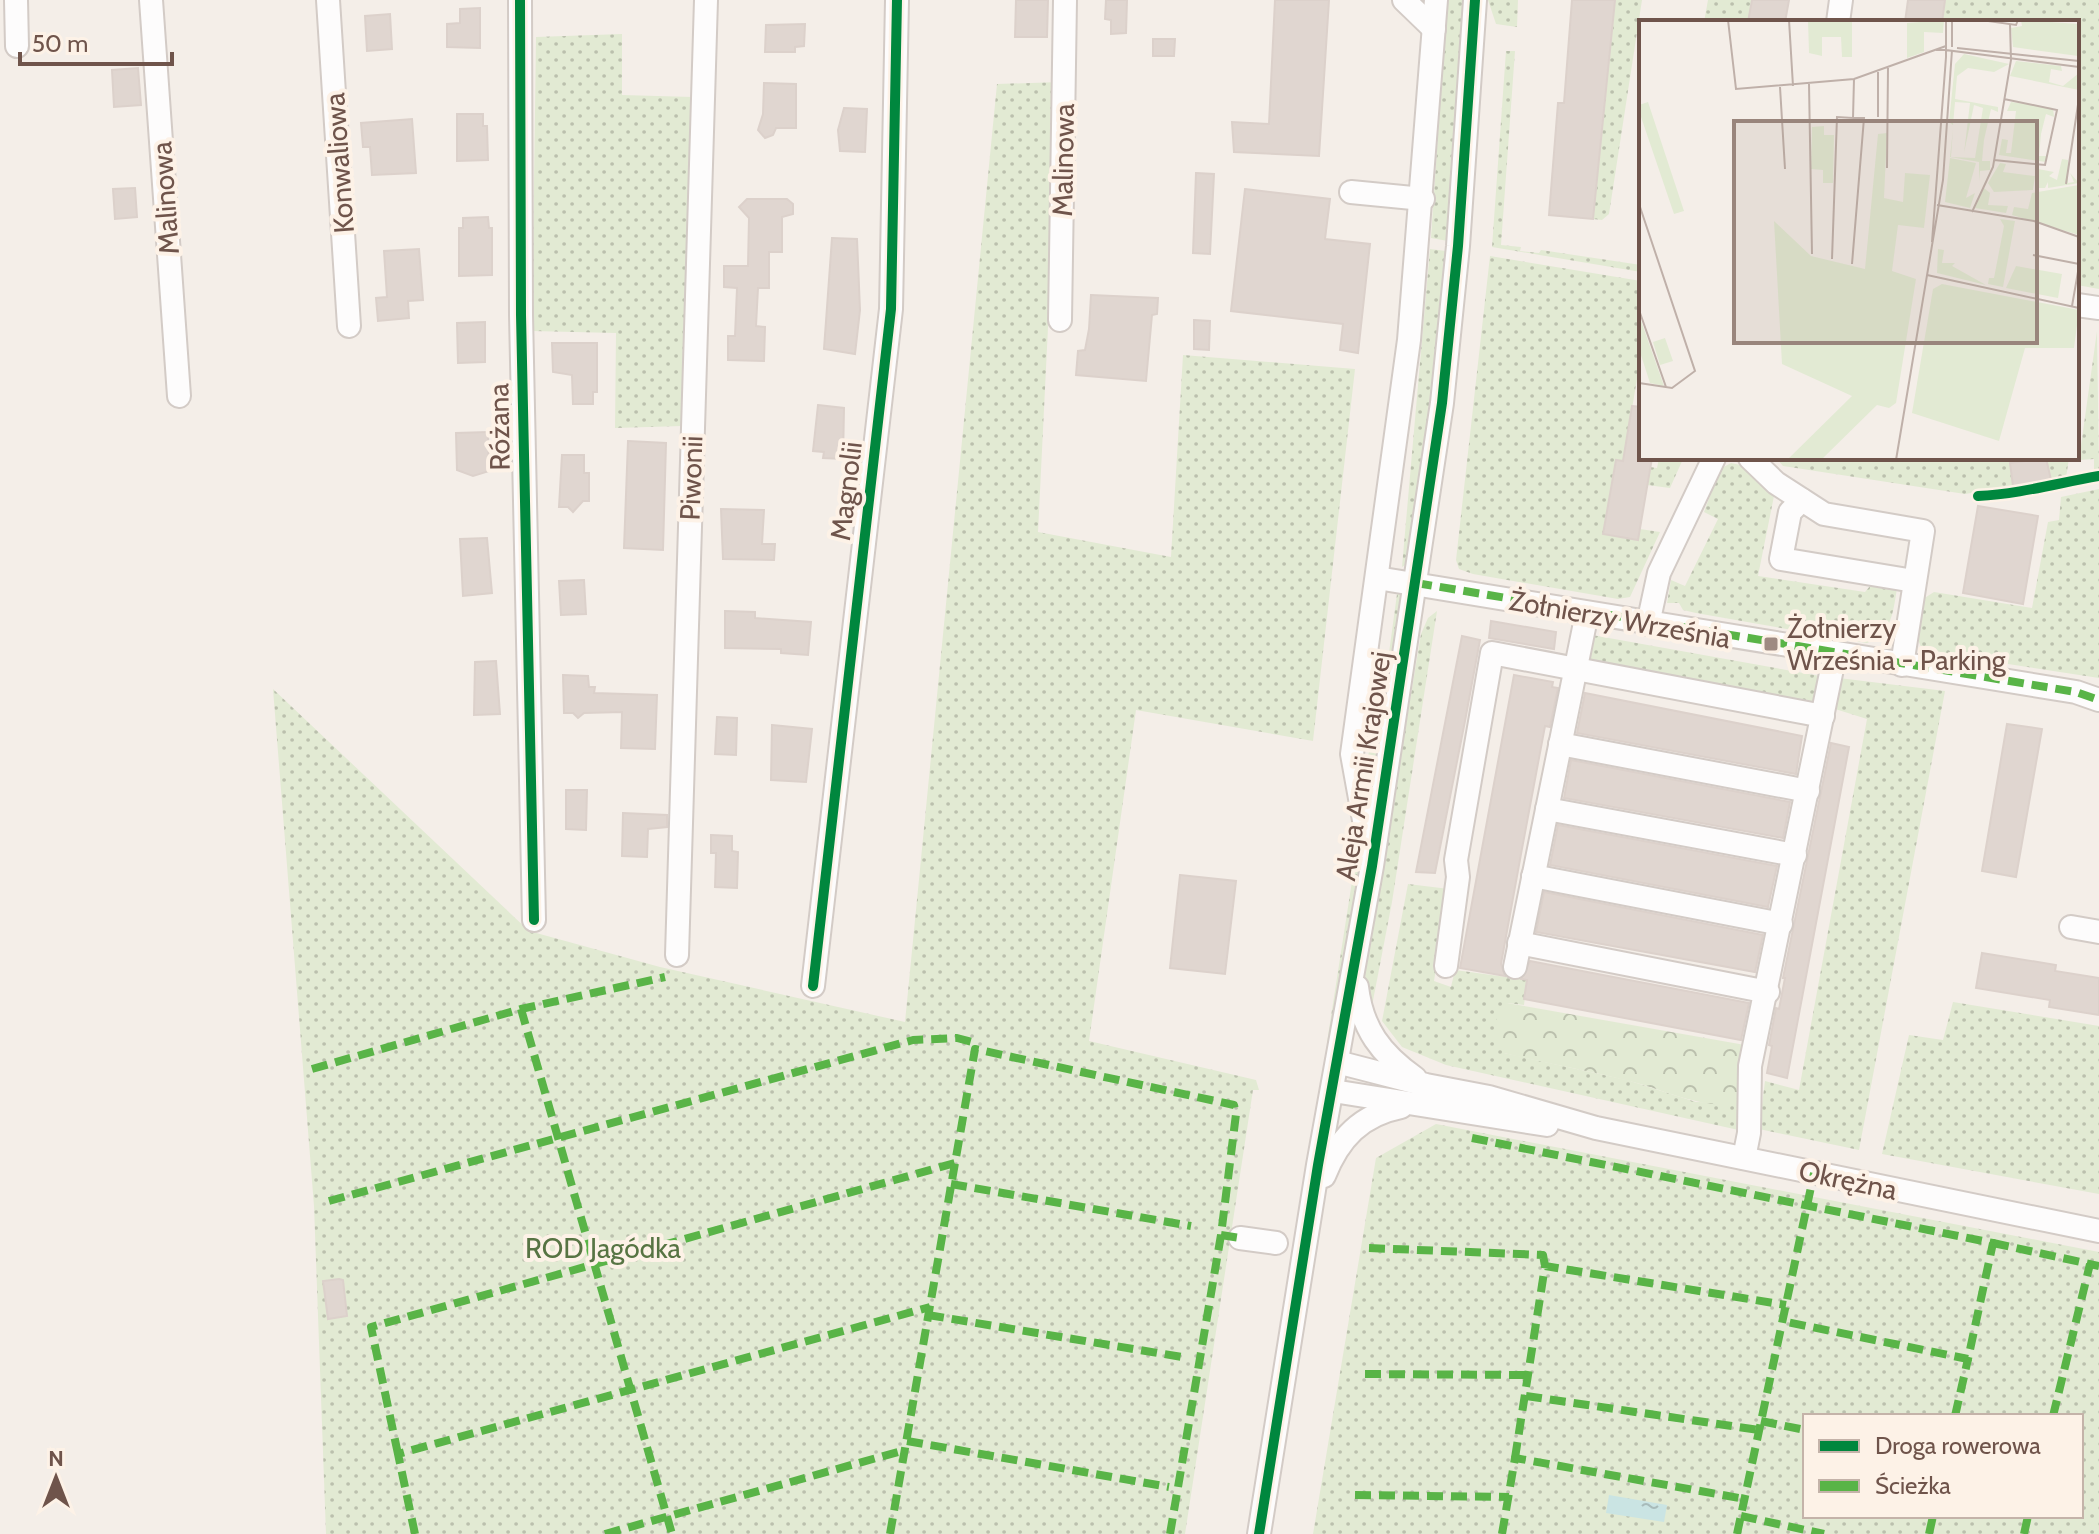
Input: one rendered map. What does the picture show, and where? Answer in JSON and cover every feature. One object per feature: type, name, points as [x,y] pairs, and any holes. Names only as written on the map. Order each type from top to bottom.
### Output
[{"type":"street","points":[[16,0],[17,46]]},
{"type":"street","name":"Malinowa","points":[[151,0],[179,396]]},
{"type":"street","name":"Konwaliowa","points":[[328,0],[349,326]]},
{"type":"street","name":"Różana","points":[[520,0],[521,315],[534,920]]},
{"type":"street","name":"Piwonii","points":[[677,955],[706,0]]},
{"type":"street","name":"Magnolii","points":[[813,986],[891,309],[897,0]]},
{"type":"street","name":"Malinowa","points":[[1060,320],[1065,0]]},
{"type":"street","points":[[1404,0],[1434,29]]},
{"type":"street","name":"Aleja Armii Krajowej","points":[[1372,866],[1352,754],[1404,380],[1423,199],[1436,0]]},
{"type":"street","name":"Aleja Armii Krajowej","points":[[1259,1534],[1311,1206],[1372,866],[1442,403],[1458,246],[1475,0]]},
{"type":"street","points":[[1838,20],[1841,0]]},
{"type":"street","points":[[1351,192],[1423,199]]},
{"type":"street","points":[[2079,305],[2099,308]]},
{"type":"street","points":[[1648,624],[1659,573],[1713,460]]},
{"type":"street","points":[[1752,460],[1776,483],[1824,514],[1923,531],[1902,665]]},
{"type":"street","points":[[1802,500],[1790,512],[1781,559],[1914,581]]},
{"type":"street","name":"Żołnierzy Września","points":[[1377,578],[2076,692],[2099,700]]},
{"type":"street","points":[[1515,967],[1587,613]]},
{"type":"street","points":[[1446,966],[1458,877],[1456,860],[1492,653],[1823,716]]},
{"type":"street","points":[[1744,1158],[1749,1133],[1750,1066],[1768,992],[1835,654]]},
{"type":"street","points":[[1560,744],[1808,791]]},
{"type":"street","points":[[1547,809],[1795,855]]},
{"type":"street","points":[[1533,876],[1781,924]]},
{"type":"street","points":[[2071,927],[2099,932]]},
{"type":"street","points":[[1519,943],[1768,992]]},
{"type":"street","points":[[1354,966],[1359,1003],[1369,1034],[1385,1056],[1426,1085]]},
{"type":"street","name":"Okrężna","points":[[1335,1076],[1426,1085],[1502,1100],[1596,1128],[2099,1231]]},
{"type":"street","name":"Okrężna","points":[[1335,1076],[1413,1105],[1555,1126],[1596,1128]]},
{"type":"street","points":[[1311,1206],[1331,1158],[1356,1125],[1378,1112],[1413,1105]]},
{"type":"street","points":[[1240,1238],[1276,1243]]},
{"type":"green space","points":[[1447,0],[1465,0],[1448,241],[1431,238]]},
{"type":"green space","points":[[1488,0],[1518,0],[1517,27],[1496,24]]},
{"type":"green space","points":[[1615,0],[1642,0],[1609,214],[1602,220],[1593,219]]},
{"type":"green space","points":[[1708,0],[1752,0],[1748,20],[1704,20]]},
{"type":"green space","points":[[1940,0],[2099,0],[2099,289],[2079,285],[2079,20],[1942,20]]},
{"type":"green space","points":[[622,34],[622,95],[693,97],[682,426],[615,428],[616,333],[532,331],[536,37]]},
{"type":"green space","points":[[1506,51],[1515,51],[1501,245],[1521,247],[1520,251],[1539,253],[1541,250],[1639,265],[1639,272],[1492,247]]},
{"type":"green space","name":"ROD Jagódka","points":[[1060,82],[1038,532],[1171,557],[1183,355],[1355,369],[1313,741],[1136,710],[1089,1041],[1256,1080],[1259,1090],[1253,1090],[1185,1534],[326,1534],[314,1206],[273,689],[529,931],[660,967],[905,1022],[997,84]]},
{"type":"green space","points":[[1430,249],[1446,251],[1436,372],[1407,564],[1402,567]]},
{"type":"green space","points":[[1490,256],[1639,281],[1639,368],[1623,461],[1604,534],[1637,540],[1640,529],[1660,532],[1630,597],[1618,599],[1473,574],[1459,569],[1456,560]]},
{"type":"green space","points":[[2097,331],[2099,471],[2094,472],[2094,459],[2079,460]]},
{"type":"green space","points":[[1659,460],[1683,460],[1670,488],[1647,485],[1650,467],[1657,468]]},
{"type":"green space","points":[[1778,460],[2032,460],[2011,463],[2013,486],[1965,494],[1783,466]]},
{"type":"green space","points":[[2046,460],[2069,460],[2066,478],[2051,480]]},
{"type":"green space","points":[[1731,463],[1750,467],[1774,496],[1758,576],[1865,592],[1875,580],[1898,583],[1891,619],[1883,633],[1867,643],[1696,613],[1683,610],[1679,603],[1667,603],[1671,580],[1685,586],[1718,519],[1704,512],[1720,469]]},
{"type":"green space","points":[[2099,489],[2099,678],[1956,656],[1921,647],[1917,637],[1923,599],[1934,592],[2032,608],[2048,522],[2059,520],[2061,497]]},
{"type":"green space","points":[[1397,594],[1403,594],[1333,1040],[1327,1042],[1353,875],[1359,791],[1383,697]]},
{"type":"green space","points":[[1437,611],[1392,902],[1371,1011],[1366,998],[1365,972],[1421,634],[1428,618]]},
{"type":"green space","points":[[1592,635],[1820,676],[1815,705],[1587,663]]},
{"type":"green space","points":[[1839,678],[1945,691],[1859,1150],[1759,1129],[1765,1081],[1799,1090],[1867,719],[1832,708]]},
{"type":"green space","points":[[1408,884],[1449,889],[1434,981],[1451,987],[1455,970],[1527,980],[1524,1005],[1507,1003],[1504,1053],[1627,1080],[1696,1102],[1744,1103],[1743,1131],[1446,1065],[1402,1047],[1382,1021]]},
{"type":"green space","points":[[1953,1002],[2099,1026],[2099,1194],[1882,1154],[1909,1035],[1943,1040]]},
{"type":"green space","points":[[1507,1003],[1745,1045],[1744,1103],[1699,1102],[1625,1080],[1504,1053],[1496,1021]]},
{"type":"green space","points":[[1436,1124],[2099,1252],[2099,1534],[1313,1534],[1376,1158]]},
{"type":"water","points":[[1609,1495],[1667,1505],[1664,1522],[1606,1513]]},
{"type":"building","points":[[1016,0],[1048,0],[1047,37],[1015,37]]},
{"type":"building","points":[[1106,0],[1127,0],[1126,33],[1111,34],[1111,20],[1105,19]]},
{"type":"building","points":[[1275,0],[1329,0],[1319,156],[1234,152],[1232,122],[1269,124]]},
{"type":"building","points":[[1572,0],[1615,0],[1593,219],[1549,215],[1558,103],[1564,103]]},
{"type":"building","points":[[1752,0],[1789,0],[1785,20],[1748,20]]},
{"type":"building","points":[[1908,0],[1945,0],[1942,20],[1905,20]]},
{"type":"building","points":[[480,8],[480,48],[447,47],[447,24],[460,23],[460,9]]},
{"type":"building","points":[[390,14],[392,49],[367,51],[365,16]]},
{"type":"building","points":[[805,24],[804,46],[795,47],[795,52],[765,52],[766,25]]},
{"type":"building","points":[[1153,39],[1175,39],[1174,56],[1153,56]]},
{"type":"building","points":[[138,68],[141,105],[114,107],[112,70]]},
{"type":"building","points":[[764,83],[796,84],[796,128],[776,128],[773,135],[765,138],[758,130],[763,114]]},
{"type":"building","points":[[844,108],[867,109],[865,152],[840,151],[838,130]]},
{"type":"building","points":[[457,114],[483,114],[483,126],[487,126],[488,160],[457,161]]},
{"type":"building","points":[[412,119],[416,173],[372,175],[370,147],[363,147],[361,123]]},
{"type":"building","points":[[1196,173],[1214,174],[1210,254],[1193,253]]},
{"type":"building","points":[[135,188],[137,217],[115,219],[113,189]]},
{"type":"building","points":[[1245,189],[1330,199],[1325,239],[1370,244],[1358,353],[1340,350],[1343,324],[1231,311]]},
{"type":"building","points":[[747,199],[787,199],[793,204],[793,214],[782,217],[782,252],[769,252],[769,288],[758,288],[756,326],[765,327],[764,361],[728,360],[728,336],[735,336],[737,288],[724,287],[724,266],[748,266],[749,218],[739,207]]},
{"type":"building","points":[[488,217],[489,228],[492,228],[492,275],[459,276],[459,228],[463,228],[463,218]]},
{"type":"building","points":[[832,238],[857,239],[860,310],[855,354],[824,349]]},
{"type":"building","points":[[419,249],[423,300],[408,301],[409,318],[378,321],[376,298],[387,297],[384,251]]},
{"type":"building","points":[[1091,295],[1158,298],[1157,314],[1152,315],[1146,381],[1076,375],[1078,351],[1085,350],[1089,329]]},
{"type":"building","points":[[1194,320],[1210,321],[1209,350],[1194,349]]},
{"type":"building","points":[[485,322],[485,362],[458,363],[457,323]]},
{"type":"building","points":[[552,343],[597,343],[597,392],[593,392],[593,404],[573,404],[572,375],[553,372]]},
{"type":"building","points":[[818,405],[844,408],[843,459],[823,458],[824,452],[813,451]]},
{"type":"building","points":[[1632,406],[1639,407],[1639,460],[1652,460],[1638,540],[1603,534],[1616,460],[1623,461]]},
{"type":"building","points":[[488,432],[489,471],[473,476],[457,470],[456,433]]},
{"type":"building","points":[[628,441],[666,443],[663,550],[624,548]]},
{"type":"building","points":[[562,455],[584,455],[584,473],[589,473],[589,501],[583,501],[573,512],[568,507],[559,507]]},
{"type":"building","points":[[2046,460],[2051,480],[2013,486],[2010,463]]},
{"type":"building","points":[[1978,506],[2038,516],[2023,604],[1963,593]]},
{"type":"building","points":[[721,509],[764,510],[762,544],[775,544],[774,560],[723,559]]},
{"type":"building","points":[[487,538],[492,593],[463,596],[460,539]]},
{"type":"building","points":[[584,580],[586,614],[561,615],[559,581]]},
{"type":"building","points":[[725,611],[755,612],[755,618],[811,622],[808,655],[781,653],[781,649],[725,648]]},
{"type":"building","points":[[1491,621],[1556,632],[1554,649],[1489,638]]},
{"type":"building","points":[[1462,636],[1480,640],[1465,721],[1435,873],[1416,872]]},
{"type":"building","points":[[496,661],[500,714],[474,715],[475,662]]},
{"type":"building","points":[[563,675],[588,676],[589,687],[595,687],[594,693],[657,695],[655,749],[621,748],[622,712],[584,713],[578,718],[573,713],[564,713]]},
{"type":"building","points":[[1514,675],[1553,682],[1552,687],[1558,688],[1550,727],[1545,726],[1521,854],[1501,964],[1505,976],[1460,968]]},
{"type":"building","points":[[1585,693],[1802,736],[1796,774],[1577,733]]},
{"type":"building","points":[[717,717],[737,718],[736,755],[715,754]]},
{"type":"building","points":[[2007,724],[2042,729],[2016,877],[1982,871]]},
{"type":"building","points":[[772,725],[812,729],[806,782],[771,780]]},
{"type":"building","points":[[1831,743],[1849,747],[1787,1078],[1767,1073],[1772,1046],[1769,1045],[1776,1008],[1779,1009]]},
{"type":"building","points":[[1571,760],[1790,802],[1783,838],[1564,798]]},
{"type":"building","points":[[566,790],[587,790],[586,830],[566,829]]},
{"type":"building","points":[[623,813],[667,815],[667,827],[648,829],[647,857],[622,856]]},
{"type":"building","points":[[1558,825],[1777,866],[1768,907],[1550,865]]},
{"type":"building","points":[[711,835],[732,836],[732,851],[738,852],[737,888],[715,887],[716,853],[711,853]]},
{"type":"building","points":[[1180,875],[1236,881],[1225,974],[1170,968]]},
{"type":"building","points":[[1544,892],[1763,935],[1755,972],[1536,932]]},
{"type":"building","points":[[1982,953],[2056,965],[2055,971],[2099,978],[2099,1015],[2049,1007],[2050,1000],[1976,988]]},
{"type":"building","points":[[1530,961],[1749,1003],[1741,1040],[1524,999],[1527,980],[1521,979]]},
{"type":"building","points":[[343,1280],[347,1316],[328,1319],[323,1281]]},
{"type":"marked path","points":[[1416,583],[2076,692],[2099,700]]},
{"type":"marked path","points":[[312,1069],[521,1009],[665,977]]},
{"type":"marked path","points":[[521,1009],[672,1534]]},
{"type":"marked path","points":[[329,1201],[913,1040],[957,1038],[972,1042],[975,1049]]},
{"type":"marked path","points":[[890,1534],[975,1049],[1234,1105],[1236,1114],[1221,1235],[1170,1534]]},
{"type":"marked path","points":[[1472,1138],[1993,1243],[1968,1359],[1782,1321]]},
{"type":"marked path","points":[[398,1454],[371,1327],[955,1163]]},
{"type":"marked path","points":[[1737,1534],[1814,1173]]},
{"type":"marked path","points":[[951,1184],[1191,1226]]},
{"type":"marked path","points":[[1221,1235],[1240,1238]]},
{"type":"marked path","points":[[1993,1243],[2099,1266]]},
{"type":"marked path","points":[[1369,1248],[1543,1255],[1545,1266]]},
{"type":"marked path","points":[[2053,1414],[2090,1264]]},
{"type":"marked path","points":[[1515,1458],[1545,1266],[1786,1305]]},
{"type":"marked path","points":[[415,1534],[398,1454],[930,1307]]},
{"type":"marked path","points":[[928,1315],[1188,1358]]},
{"type":"marked path","points":[[1955,1414],[1968,1359]]},
{"type":"marked path","points":[[1365,1374],[1529,1375]]},
{"type":"marked path","points":[[1526,1396],[1759,1430]]},
{"type":"marked path","points":[[1761,1421],[1803,1430]]},
{"type":"marked path","points":[[907,1441],[1169,1487]]},
{"type":"marked path","points":[[605,1534],[905,1450]]},
{"type":"marked path","points":[[1502,1534],[1515,1458],[1745,1499]]},
{"type":"marked path","points":[[1355,1495],[1509,1497]]},
{"type":"marked path","points":[[1741,1516],[1824,1534]]},
{"type":"marked path","points":[[1929,1534],[1933,1518]]},
{"type":"marked path","points":[[2024,1534],[2028,1518]]},
{"type":"cycle path","points":[[520,0],[521,315],[534,920]]},
{"type":"cycle path","points":[[813,986],[891,309],[897,0]]},
{"type":"cycle path","points":[[1259,1534],[1318,1165],[1372,866],[1442,403],[1458,246],[1475,0]]},
{"type":"cycle path","points":[[1978,496],[2024,491],[2099,476]]},
{"type":"place","name":"Żołnierzy Września - Parking","points":[[1771,644]]}]
